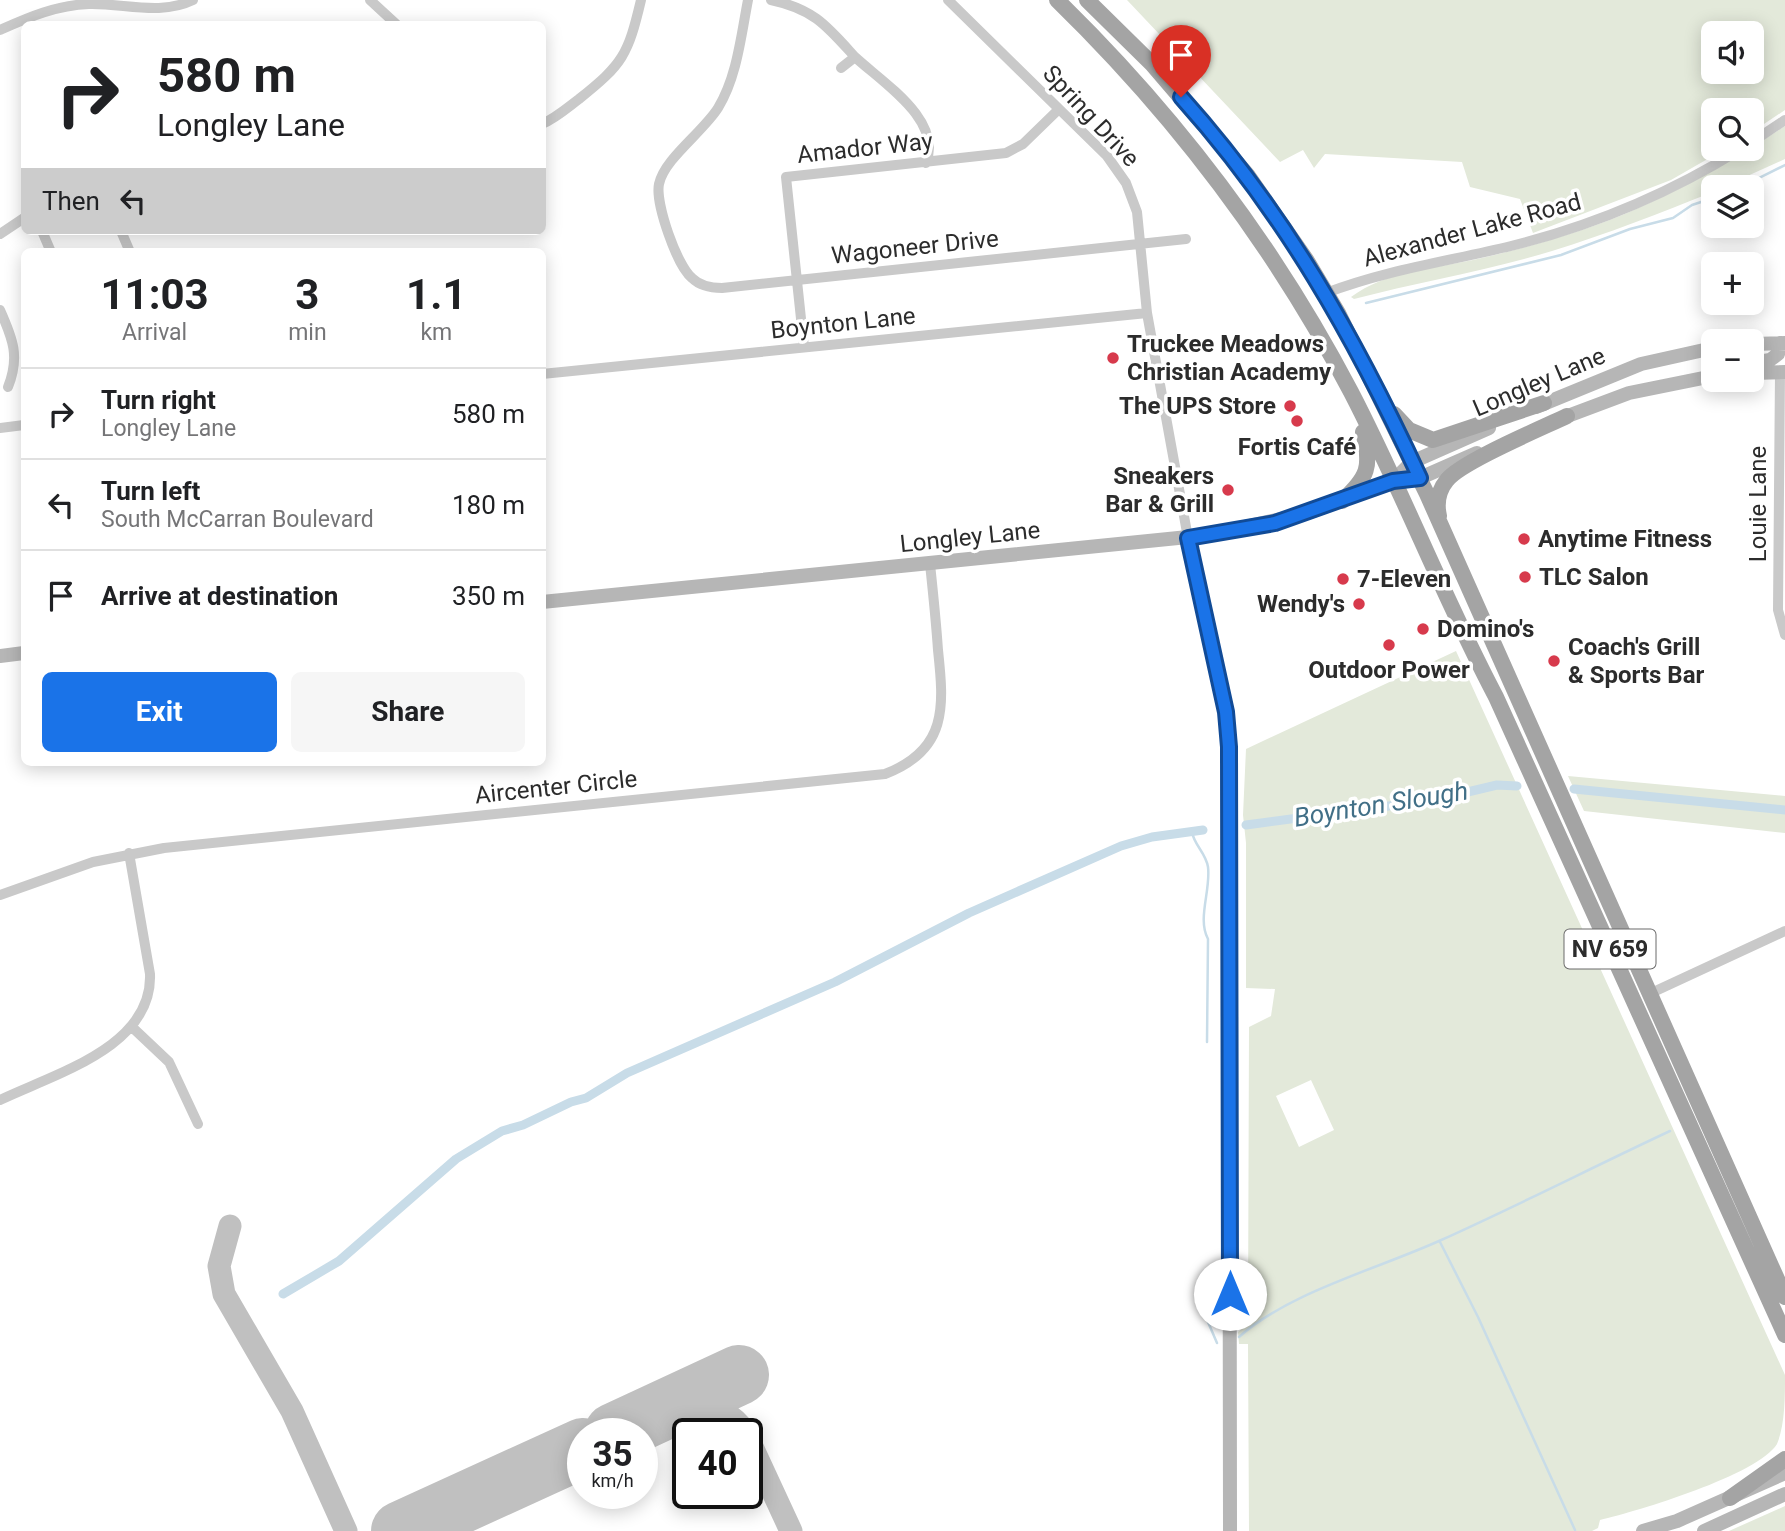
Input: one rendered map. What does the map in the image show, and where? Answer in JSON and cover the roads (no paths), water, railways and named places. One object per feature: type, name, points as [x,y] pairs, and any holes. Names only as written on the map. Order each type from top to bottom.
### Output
[{"type":"main road","name":"NV 659","points":[[1057,0],[1132,76],[1208,166],[1287,281],[1351,393],[1567,856],[1785,1335]]},
{"type":"main road","name":"NV 659","points":[[1087,0],[1152,65],[1211,130],[1281,221],[1326,293],[1420,478],[1785,1297]]},
{"type":"main road","points":[[1764,346],[1783,348]]},
{"type":"main road","points":[[1764,361],[1770,360],[1783,348]]},
{"type":"main road","points":[[1764,373],[1782,372],[1780,361],[1783,348]]},
{"type":"main road","name":"Longley Lane","points":[[1393,481],[1412,462],[1544,403],[1641,365],[1701,351]]},
{"type":"main road","points":[[1629,393],[1657,380],[1701,371]]},
{"type":"main road","name":"Longley Lane","points":[[546,602],[1188,538],[1275,523],[1393,481],[1420,478],[1629,393],[1701,378]]},
{"type":"main road","points":[[1378,391],[1409,430],[1433,440],[1544,403]]},
{"type":"main road","points":[[1342,501],[1359,485],[1369,462],[1351,393]]},
{"type":"main road","points":[[1441,525],[1437,504],[1441,488],[1449,477],[1567,416]]},
{"type":"main road","points":[[1188,538],[1226,712],[1229,747],[1230,1531]]},
{"type":"main road","points":[[0,656],[21,653]]},
{"type":"main road","points":[[1567,856],[1596,899],[1633,982],[1649,994]]},
{"type":"main road","points":[[1730,1498],[1785,1459]]},
{"type":"main road","points":[[1643,1531],[1678,1521],[1785,1473]]},
{"type":"main road","points":[[1704,1531],[1785,1494]]},
{"type":"street","points":[[22,21],[55,8],[136,3],[162,9],[193,0]]},
{"type":"street","points":[[370,0],[393,21]]},
{"type":"street","points":[[546,122],[620,64],[632,40],[641,0]]},
{"type":"street","name":"Wagoneer Drive","points":[[748,0],[732,75],[719,106],[666,168],[658,186],[660,205],[682,266],[696,282],[722,288],[1186,239]]},
{"type":"street","points":[[771,0],[793,5],[816,16],[855,57],[922,119],[930,143],[926,163]]},
{"type":"street","name":"Spring Drive","points":[[948,0],[1107,156],[1126,183],[1137,212],[1147,313],[1188,538]]},
{"type":"street","points":[[0,30],[21,22]]},
{"type":"street","points":[[841,68],[855,57]]},
{"type":"street","name":"Amador Way","points":[[804,348],[786,177],[998,155],[1015,150],[1059,109]]},
{"type":"street","points":[[1764,134],[1785,120]]},
{"type":"street","name":"Alexander Lake Road","points":[[1326,293],[1386,272],[1512,246],[1572,228],[1665,191],[1719,161]]},
{"type":"street","points":[[0,234],[21,220]]},
{"type":"street","points":[[0,310],[16,349],[15,370],[8,387]]},
{"type":"street","name":"Boynton Lane","points":[[546,374],[1147,313]]},
{"type":"street","name":"Louie Lane","points":[[1782,372],[1778,610],[1785,635]]},
{"type":"street","points":[[0,428],[21,425]]},
{"type":"street","name":"Aircenter Circle","points":[[0,895],[58,872],[129,853],[885,774],[920,754],[934,734],[942,710],[930,564]]},
{"type":"street","points":[[0,1100],[105,1050],[132,1028],[145,1006],[150,980],[129,853]]},
{"type":"street","points":[[1649,994],[1785,931]]},
{"type":"street","points":[[132,1028],[169,1062],[198,1124]]},
{"type":"waterway","points":[[1764,176],[1785,165]]},
{"type":"waterway","points":[[1366,303],[1561,255],[1630,229],[1673,218],[1701,202]]},
{"type":"waterway","name":"Boynton Slough","points":[[1246,825],[1434,800],[1497,785],[1517,786]]},
{"type":"waterway","name":"Boynton Slough","points":[[1574,789],[1785,810]]},
{"type":"waterway","points":[[283,1294],[339,1261],[456,1159],[502,1131],[586,1098],[627,1073],[835,982],[969,913],[1121,846],[1152,837],[1203,830]]},
{"type":"waterway","points":[[1192,832],[1208,867],[1204,913],[1208,939],[1207,1042]]},
{"type":"waterway","points":[[1239,1337],[1260,1321],[1308,1294],[1439,1241],[1670,1131]]},
{"type":"waterway","points":[[1440,1242],[1478,1317],[1575,1530]]},
{"type":"waterway","points":[[1207,1274],[1208,1322],[1217,1343]]},
{"type":"place","name":"Truckee Meadows Christian Academy","points":[[1113,358]]},
{"type":"place","name":"The UPS Store","points":[[1290,406]]},
{"type":"place","name":"Fortis Café","points":[[1297,421]]},
{"type":"place","name":"Sneakers Bar & Grill","points":[[1228,490]]},
{"type":"place","name":"Anytime Fitness","points":[[1524,539]]},
{"type":"place","name":"TLC Salon","points":[[1525,577]]},
{"type":"place","name":"7-Eleven","points":[[1343,579]]},
{"type":"place","name":"Wendy's","points":[[1359,604]]},
{"type":"place","name":"Domino's","points":[[1423,629]]},
{"type":"place","name":"Outdoor Power","points":[[1389,645]]},
{"type":"place","name":"Coach's Grill & Sports Bar","points":[[1554,661]]}]
